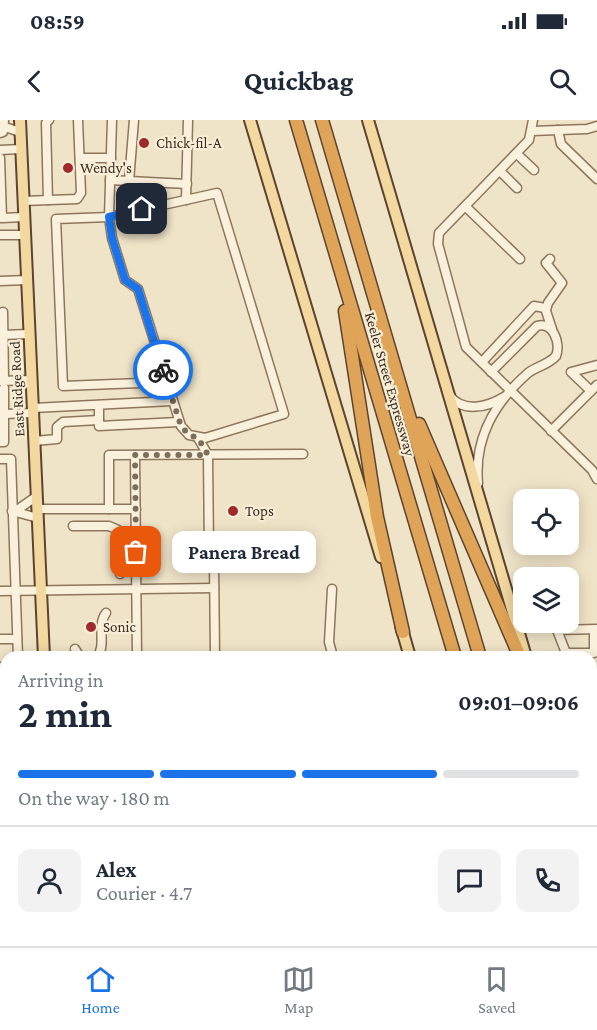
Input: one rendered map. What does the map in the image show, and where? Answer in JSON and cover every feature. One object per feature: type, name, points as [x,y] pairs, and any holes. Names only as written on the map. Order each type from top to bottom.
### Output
[{"type":"highway","name":"Keeler Street Expressway","points":[[296,120],[453,651]]},
{"type":"highway","name":"Keeler Street Expressway","points":[[322,120],[478,651]]},
{"type":"highway","points":[[319,196],[350,335],[377,517],[403,632]]},
{"type":"highway","points":[[368,277],[430,452],[517,651]]},
{"type":"main road","name":"East Ridge Road","points":[[20,120],[44,651]]},
{"type":"main road","points":[[250,120],[408,651]]},
{"type":"main road","points":[[368,120],[524,651]]},
{"type":"street","points":[[48,200],[46,123],[49,120]]},
{"type":"street","points":[[23,201],[78,199],[81,194],[78,120]]},
{"type":"street","points":[[112,120],[109,217],[112,238],[125,280],[138,289],[172,401],[178,422],[189,435],[198,438],[211,437],[284,414],[216,193],[109,217],[56,219],[63,386],[166,382]]},
{"type":"street","points":[[129,181],[134,120]]},
{"type":"street","points":[[186,200],[188,120]]},
{"type":"street","points":[[532,120],[530,140],[439,233],[437,241],[464,343],[596,476]]},
{"type":"street","points":[[532,130],[597,126]]},
{"type":"street","points":[[3,127],[20,132]]},
{"type":"street","points":[[558,130],[561,144],[595,176]]},
{"type":"street","points":[[0,150],[21,149]]},
{"type":"street","points":[[517,154],[534,170]]},
{"type":"street","points":[[0,158],[1,218],[24,217]]},
{"type":"street","points":[[80,158],[111,158]]},
{"type":"street","points":[[500,171],[517,188]]},
{"type":"street","points":[[110,180],[187,184]]},
{"type":"street","points":[[465,207],[520,259]]},
{"type":"street","points":[[0,235],[25,235]]},
{"type":"street","points":[[480,502],[477,463],[481,436],[490,418],[531,371],[556,356],[558,346],[546,310],[548,303],[562,283],[546,263],[550,259]]},
{"type":"street","points":[[0,281],[27,280]]},
{"type":"street","points":[[482,363],[536,305],[546,310]]},
{"type":"street","points":[[0,442],[4,442],[3,312]]},
{"type":"street","points":[[491,372],[537,326],[546,325],[552,329]]},
{"type":"street","points":[[2,335],[29,334]]},
{"type":"street","points":[[551,431],[594,388],[571,372],[597,366]]},
{"type":"street","points":[[3,383],[32,380]]},
{"type":"street","points":[[448,390],[456,402],[472,407],[496,401],[511,392]]},
{"type":"street","points":[[4,414],[172,401]]},
{"type":"street","points":[[99,405],[99,426],[178,422]]},
{"type":"street","points":[[34,441],[57,439],[57,427],[63,422],[99,420]]},
{"type":"street","points":[[198,438],[208,455],[209,551],[214,562],[215,651]]},
{"type":"street","points":[[109,509],[109,455],[303,454]]},
{"type":"street","points":[[135,455],[137,651]]},
{"type":"street","points":[[0,459],[11,459],[15,510],[14,591],[18,651]]},
{"type":"street","points":[[15,510],[37,496]]},
{"type":"street","points":[[15,510],[38,513],[136,509]]},
{"type":"street","points":[[73,526],[109,526],[118,530],[120,574]]},
{"type":"street","points":[[0,591],[214,588]]},
{"type":"street","points":[[331,651],[329,642],[332,589]]},
{"type":"street","points":[[101,651],[101,621],[106,613]]},
{"type":"street","points":[[565,651],[557,630],[596,630],[594,651]]},
{"type":"street","points":[[0,639],[17,639]]},
{"type":"way so far","points":[[136,552],[135,455],[208,455],[198,438],[189,435],[178,422],[163,370]]},
{"type":"place","name":"Chick-fil-A","points":[[144,143]]},
{"type":"place","name":"Wendy's","points":[[68,168]]},
{"type":"place","name":"Tops","points":[[233,511]]},
{"type":"place","name":"Panera Bread","points":[[136,552]]},
{"type":"place","name":"Sonic","points":[[91,627]]},
{"type":"route","points":[[142,209],[109,217],[112,238],[125,280],[138,289],[163,370]]}]
